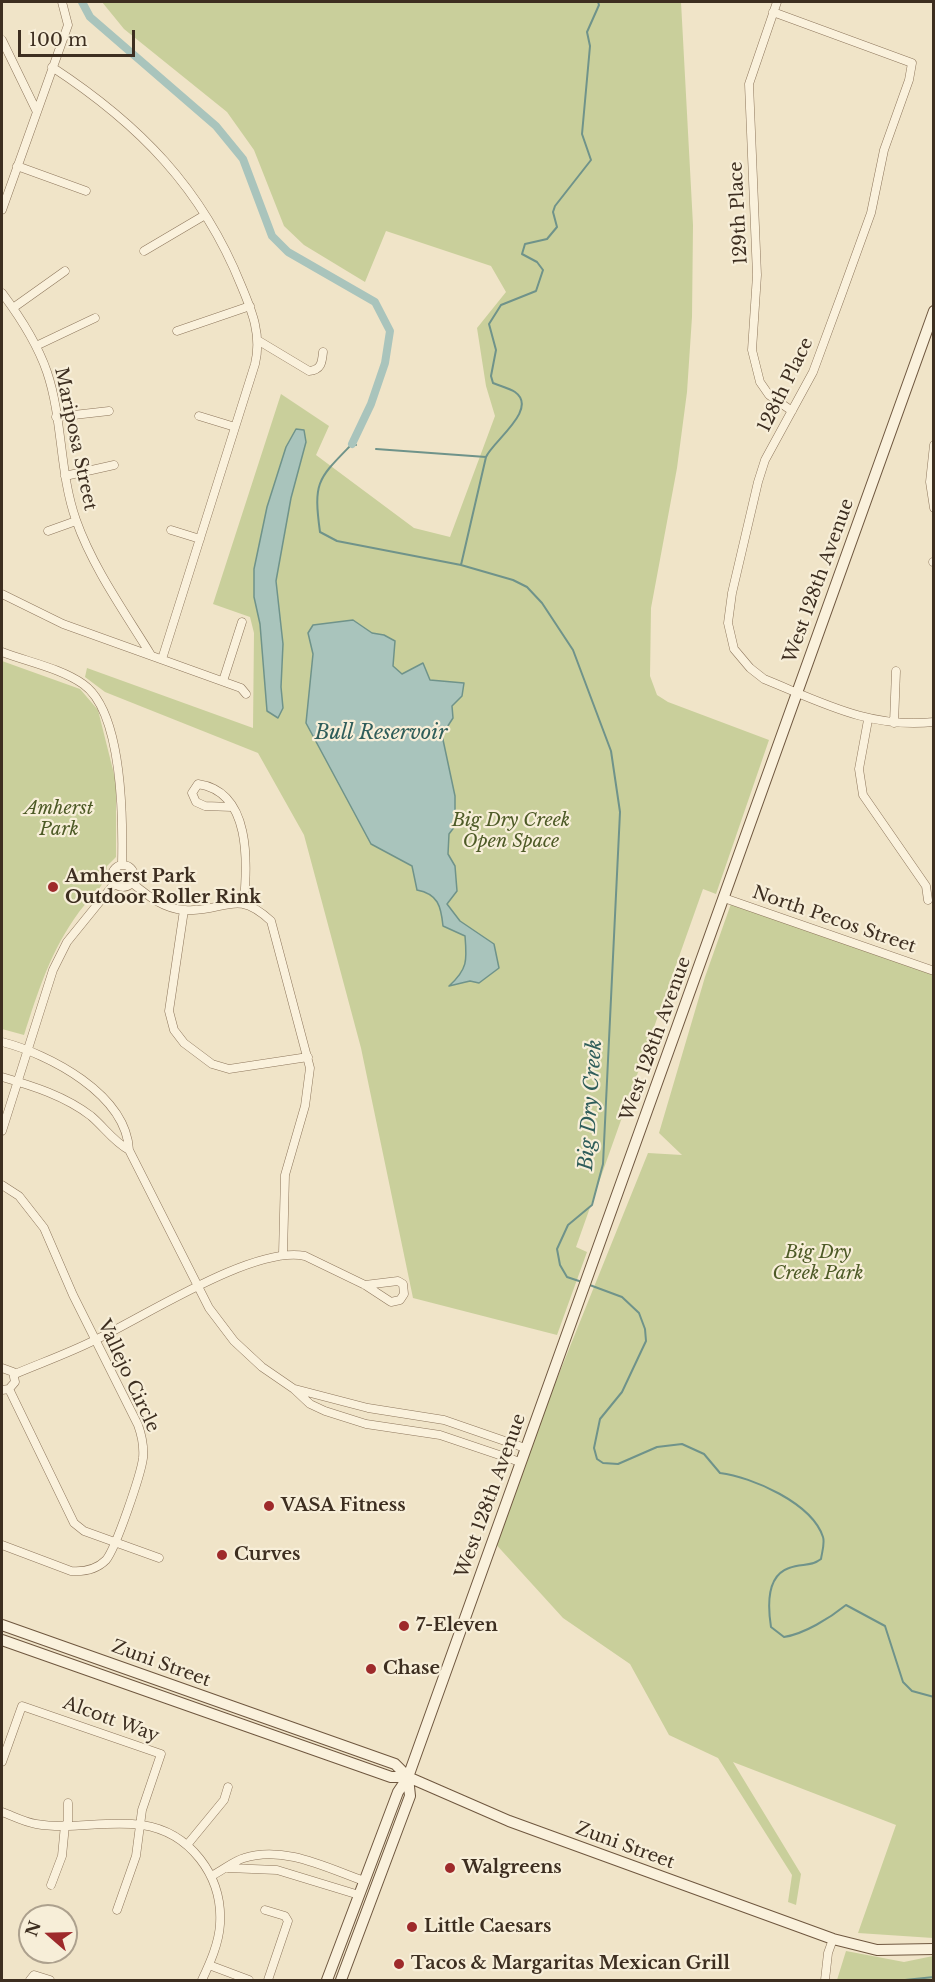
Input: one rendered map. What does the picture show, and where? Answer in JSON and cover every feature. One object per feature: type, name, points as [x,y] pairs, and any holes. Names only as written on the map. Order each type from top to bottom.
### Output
[{"type":"main road","name":"West 128th Avenue","points":[[408,1777],[933,311]]},
{"type":"main road","name":"Zuni Street","points":[[2,1632],[192,1709],[391,1777],[408,1777],[508,1821],[833,1939],[878,1950],[933,1949]]},
{"type":"main road","points":[[327,1980],[398,1792],[408,1777]]},
{"type":"main road","points":[[342,1980],[410,1796],[408,1777]]},
{"type":"street","points":[[2,210],[68,25],[63,2]]},
{"type":"street","name":"129th Place","points":[[777,2],[750,84],[757,275],[752,350],[760,382],[770,395],[792,411]]},
{"type":"street","name":"128th Place","points":[[773,12],[912,63],[909,80],[884,150],[871,213],[813,372],[765,460],[758,482],[732,593],[728,623],[734,650],[750,668],[764,679],[868,720],[894,723],[933,722]]},
{"type":"street","points":[[2,40],[37,112]]},
{"type":"street","points":[[52,67],[132,126],[185,184],[230,257],[250,306],[259,341],[255,364],[162,659]]},
{"type":"street","points":[[17,166],[86,191]]},
{"type":"street","points":[[144,251],[205,215]]},
{"type":"street","points":[[13,308],[65,271]]},
{"type":"street","name":"Mariposa Street","points":[[2,293],[36,346],[50,381],[65,476],[76,521],[115,599],[151,655]]},
{"type":"street","points":[[177,331],[250,306]]},
{"type":"street","points":[[36,346],[94,318]]},
{"type":"street","points":[[259,341],[309,370],[315,370],[321,365],[323,352]]},
{"type":"street","points":[[56,417],[109,411]]},
{"type":"street","points":[[199,416],[235,427]]},
{"type":"street","points":[[933,445],[930,482],[933,508]]},
{"type":"street","points":[[65,476],[114,465]]},
{"type":"street","points":[[48,531],[76,521]]},
{"type":"street","points":[[171,530],[200,539]]},
{"type":"street","points":[[2,594],[57,621],[223,681],[241,688],[246,694]]},
{"type":"street","points":[[223,681],[242,622]]},
{"type":"street","points":[[2,652],[83,684],[95,696],[103,710],[120,774],[122,865]]},
{"type":"street","points":[[894,723],[896,671]]},
{"type":"street","points":[[868,720],[859,769],[863,795],[926,886],[928,900]]},
{"type":"street","points":[[232,807],[205,806],[196,802],[192,793],[198,784],[208,786],[232,807],[243,828],[247,867],[244,903]]},
{"type":"street","points":[[122,865],[129,866],[133,872],[132,883],[124,888],[114,884],[111,878],[112,870],[122,865]]},
{"type":"street","points":[[132,883],[165,906],[184,910],[244,903],[256,906],[271,921],[308,1057],[310,1080],[308,1094],[289,1155],[283,1189],[283,1254]]},
{"type":"street","points":[[2,1131],[54,970],[67,942],[114,884]]},
{"type":"street","name":"North Pecos Street","points":[[724,898],[933,970]]},
{"type":"street","points":[[184,910],[169,1011],[174,1030],[184,1043],[212,1064],[229,1069],[308,1057]]},
{"type":"street","points":[[2,1042],[28,1049],[72,1071],[92,1088],[124,1129],[129,1150],[161,1210],[196,1287],[215,1317],[239,1346],[262,1367],[294,1389],[310,1404],[345,1418],[433,1433],[520,1462]]},
{"type":"street","points":[[2,1077],[66,1100],[89,1114],[120,1145],[129,1150]]},
{"type":"street","name":"Vallejo Circle","points":[[2,1185],[19,1196],[39,1220],[138,1425],[143,1448],[140,1472],[115,1542],[106,1560],[97,1566],[77,1571],[2,1545]]},
{"type":"street","points":[[15,1374],[95,1340],[196,1287],[268,1256],[283,1254],[304,1256],[365,1285],[391,1302],[400,1300],[404,1294],[403,1284],[398,1281],[365,1285]]},
{"type":"street","points":[[2,1368],[9,1369],[15,1374]]},
{"type":"street","points":[[15,1374],[15,1382],[5,1390],[70,1517],[84,1531],[159,1558]]},
{"type":"street","points":[[294,1389],[368,1408],[438,1419],[525,1449]]},
{"type":"street","points":[[433,1433],[438,1419]]},
{"type":"street","name":"Alcott Way","points":[[2,1762],[22,1706],[159,1753],[160,1759],[147,1795],[140,1825],[136,1856],[117,1910]]},
{"type":"street","points":[[187,1845],[224,1800],[228,1788]]},
{"type":"street","points":[[51,1885],[62,1856],[68,1803]]},
{"type":"street","points":[[2,1812],[38,1824],[140,1825],[174,1836],[187,1845],[211,1876],[219,1903],[220,1925],[209,1965],[202,1980]]},
{"type":"street","points":[[211,1876],[244,1858],[287,1856],[364,1881]]},
{"type":"street","points":[[228,1868],[277,1870],[359,1895]]},
{"type":"street","points":[[265,1910],[285,1916],[289,1924],[268,1980]]},
{"type":"street","points":[[825,1980],[828,1953],[833,1939]]},
{"type":"street","points":[[209,1965],[249,1980]]},
{"type":"street","points":[[30,1980],[34,1975],[50,1980]]},
{"type":"green space","name":"Big Dry Creek Open Space","points":[[102,2],[681,2],[693,225],[692,317],[687,392],[677,468],[651,608],[650,676],[657,695],[668,702],[769,740],[716,894],[703,889],[576,1247],[587,1252],[557,1335],[413,1298],[361,1048],[304,835],[258,753],[105,692],[85,677],[87,668],[253,728],[254,633],[250,617],[213,604],[281,394],[329,426],[316,455],[414,528],[450,537],[495,416],[486,386],[477,328],[506,292],[491,266],[386,231],[365,282],[304,245],[284,226],[254,150],[227,112],[124,29]]},
{"type":"green space","name":"Amherst Park","points":[[2,661],[80,689],[98,710],[116,782],[116,857],[107,866],[104,880],[98,891],[69,926],[53,956],[24,1035],[2,1029]]},
{"type":"green space","name":"Big Dry Creek Park","points":[[732,901],[933,971],[933,1938],[858,1933],[896,1825],[733,1762],[801,1874],[796,1905],[788,1902],[792,1875],[718,1758],[669,1735],[630,1664],[563,1618],[492,1540],[648,1153],[682,1155],[659,1133],[705,977]]},
{"type":"green space","points":[[846,1951],[904,1962],[933,1956],[933,1980],[837,1980]]},
{"type":"water","points":[[296,429],[304,430],[306,442],[291,498],[276,581],[283,644],[281,687],[283,708],[278,718],[267,711],[260,624],[254,597],[254,569],[267,507],[286,447]]},
{"type":"water","name":"Bull Reservoir","points":[[353,620],[372,633],[384,635],[395,641],[393,666],[402,674],[423,663],[430,680],[464,683],[462,696],[452,706],[453,718],[442,735],[455,796],[455,826],[449,834],[448,854],[455,866],[457,891],[447,904],[460,921],[494,944],[499,968],[479,983],[470,981],[449,986],[460,974],[465,964],[465,936],[443,926],[437,902],[430,894],[417,890],[412,866],[371,844],[306,723],[313,654],[308,633],[313,625]]},
{"type":"waterway","points":[[82,2],[90,17],[216,126],[243,159],[272,236],[288,252],[375,302],[390,331],[385,363],[371,404],[352,444]]},
{"type":"waterway","name":"Big Dry Creek","points":[[376,449],[486,457],[518,416],[522,407],[521,399],[515,392],[493,383],[491,376],[496,350],[489,324],[501,305],[536,291],[543,270],[537,262],[522,254],[525,244],[547,239],[557,227],[553,212],[555,206],[591,160],[582,134],[590,46],[587,32],[599,5],[598,2]]},
{"type":"waterway","name":"Big Dry Creek","points":[[356,445],[352,444],[332,465],[321,482],[317,502],[320,532],[337,541],[461,565],[513,580],[527,587],[542,603],[573,650],[611,751],[620,812],[603,1164],[592,1205],[568,1225],[557,1249],[560,1265],[567,1277],[582,1282]]},
{"type":"waterway","name":"Big Dry Creek","points":[[461,565],[486,457]]},
{"type":"waterway","name":"Big Dry Creek","points":[[587,1284],[622,1297],[639,1313],[645,1329],[646,1341],[622,1392],[600,1419],[594,1448],[597,1459],[603,1463],[618,1464],[657,1447],[682,1444],[704,1454],[720,1473],[764,1486],[794,1503],[817,1525],[823,1537],[823,1551],[821,1559],[810,1564],[789,1568],[776,1578],[772,1585],[769,1602],[771,1627],[784,1637],[800,1633],[846,1605],[885,1626],[903,1682],[912,1691],[934,1697]]},
{"type":"waterway","points":[[905,1980],[934,1977]]},
{"type":"place","name":"Amherst Park Outdoor Roller Rink","points":[[53,887]]},
{"type":"place","name":"VASA Fitness","points":[[269,1506]]},
{"type":"place","name":"Curves","points":[[222,1555]]},
{"type":"place","name":"7-Eleven","points":[[404,1626]]},
{"type":"place","name":"Chase","points":[[371,1669]]},
{"type":"place","name":"Walgreens","points":[[450,1868]]},
{"type":"place","name":"Little Caesars","points":[[412,1927]]},
{"type":"place","name":"Tacos & Margaritas Mexican Grill","points":[[399,1964]]}]
